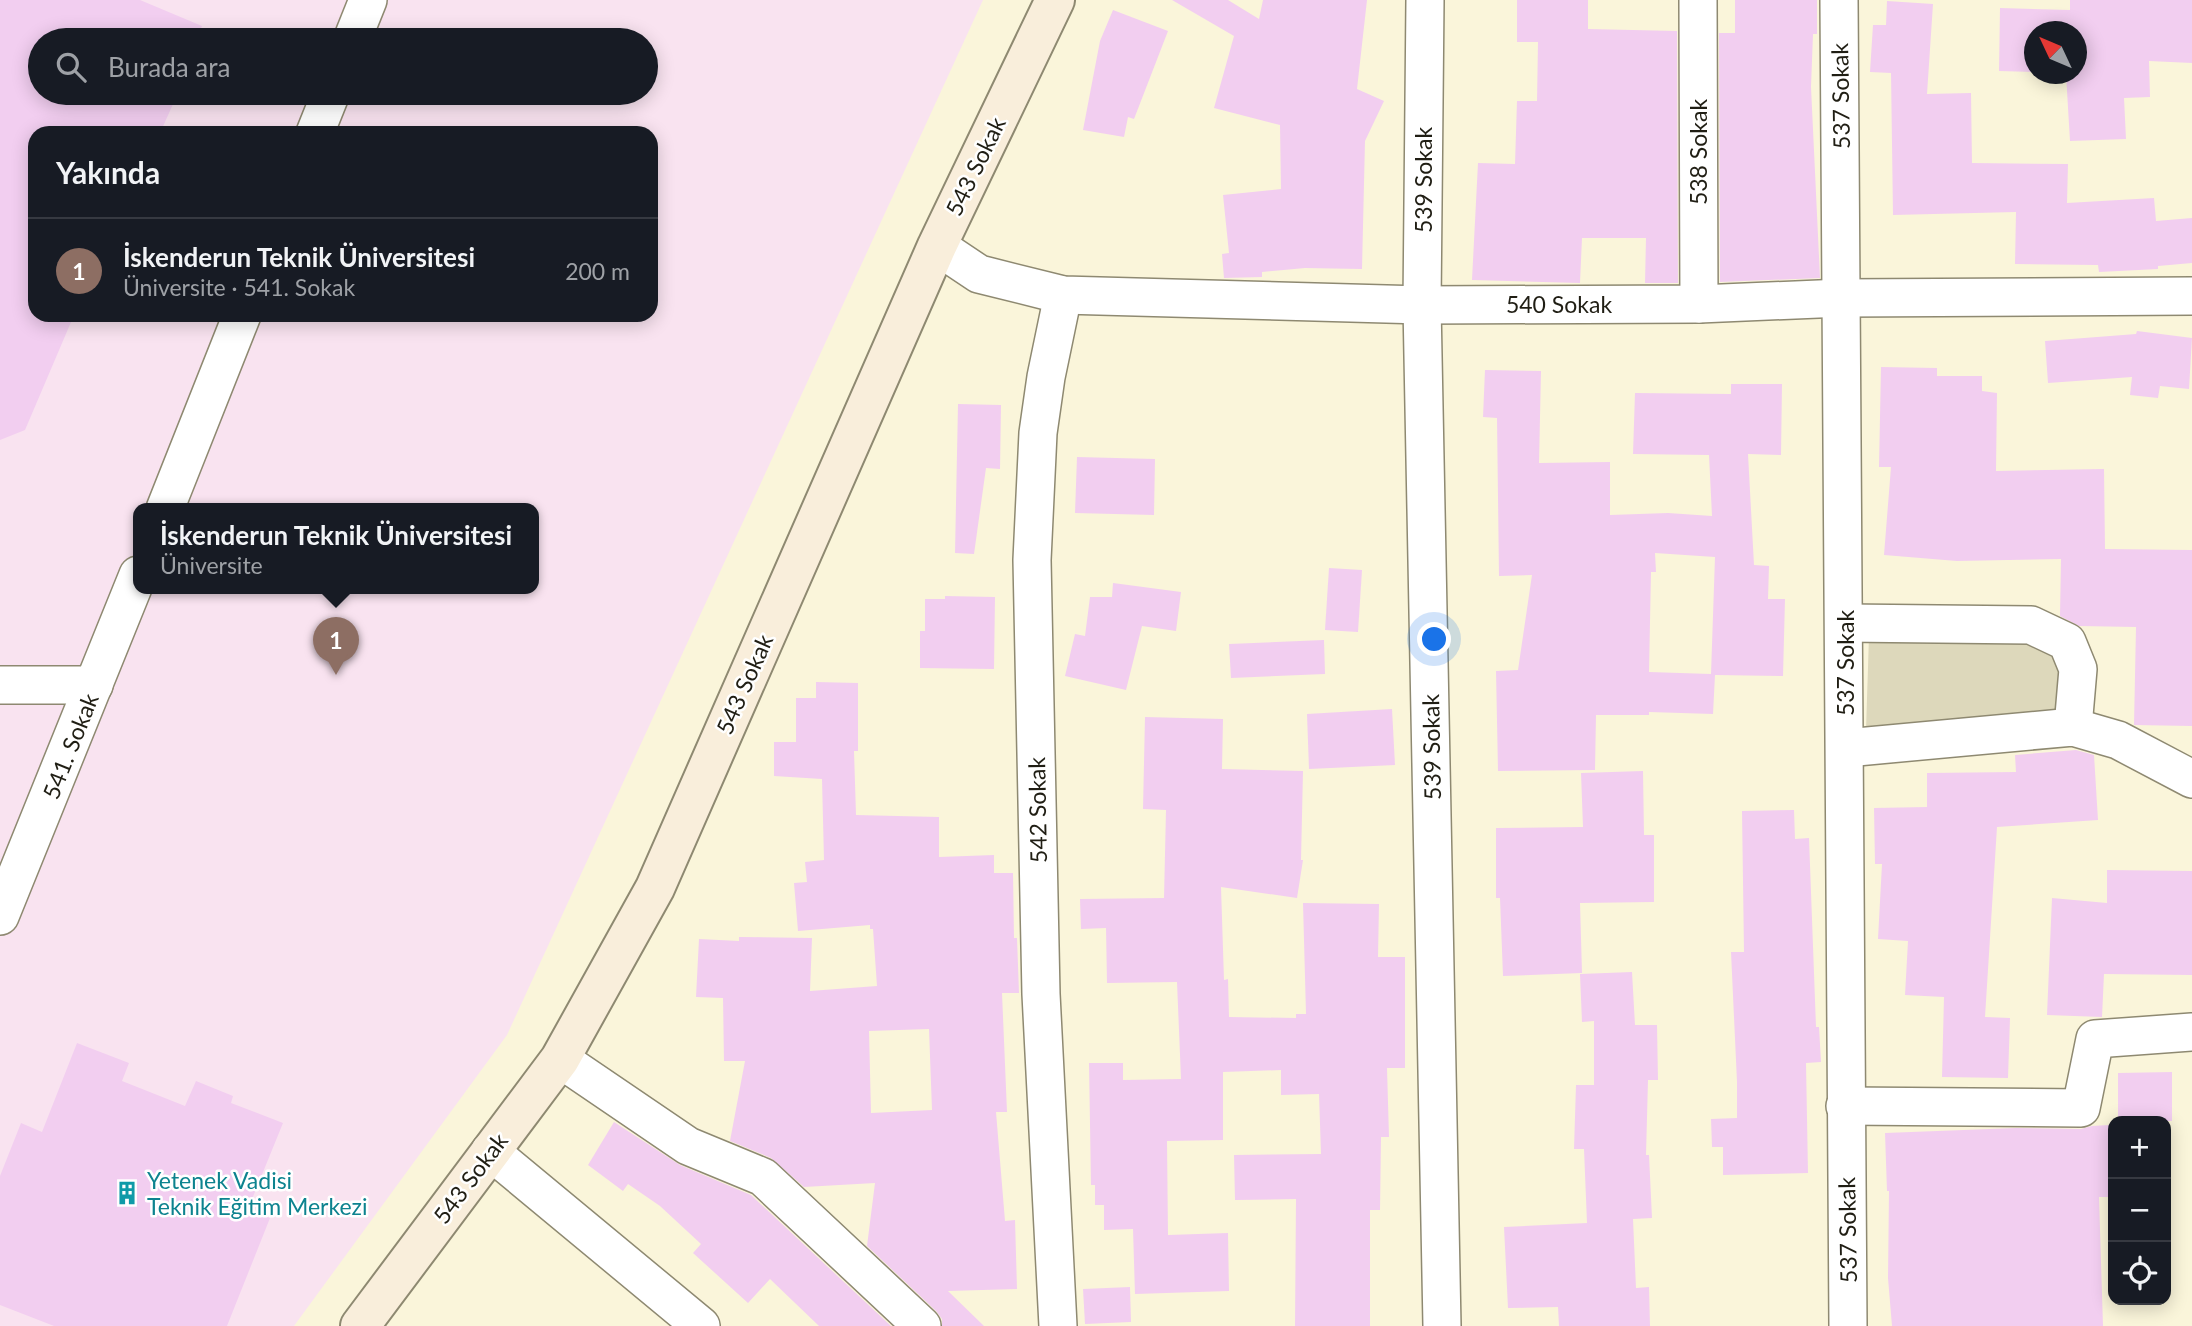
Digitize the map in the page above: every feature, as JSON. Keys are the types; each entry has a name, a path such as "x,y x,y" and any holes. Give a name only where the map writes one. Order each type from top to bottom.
{"street":[{"path":"357,28 368,0"},
{"name":"543 Sokak","path":"360,1326 560,1059 655,888 937,246 1055,0"},
{"name":"539 Sokak","path":"1425,0 1422,305 1442,1326"},
{"name":"538 Sokak","path":"1698,0 1699,304"},
{"name":"537 Sokak","path":"1839,0 1846,748 1845,1106 1849,1326"},
{"path":"318,126 326,105"},
{"name":"540 Sokak","path":"937,246 979,274 1063,295 1422,305 1699,304 1842,298 2192,296"},
{"name":"542 Sokak","path":"1058,1326 1041,994 1032,560 1038,433 1046,377 1063,295"},
{"path":"167,503 239,322"},
{"name":"541. Sokak","path":"0,915 133,588"},
{"path":"1845,623 2031,625 2067,642 2078,669 2073,727"},
{"path":"0,685 94,685"},
{"path":"1846,748 2073,727 2118,740 2192,779"},
{"path":"1845,1106 2081,1108 2095,1039 2192,1032"},
{"path":"560,1059 688,1146 763,1177 922,1326"},
{"path":"490,1151 701,1326"}],"shaded area":[{"path":"0,0 983,0 507,1035 294,1326 0,1326"},
{"path":"1869,636 2011,636 2054,651 2065,666 2065,716 1866,730"}],"building":[{"path":"0,0 140,0 202,26 201,28 28,28 28,105 173,105 163,126 28,126 28,322 71,322 25,430 0,440"},
{"path":"1172,0 1228,0 1259,19 1263,0 1367,0 1357,89 1384,101 1365,141 1362,269 1305,268 1262,272 1262,277 1224,278 1222,254 1229,253 1223,195 1281,189 1280,125 1214,108 1234,36"},
{"path":"1517,0 1588,0 1588,29 1677,31 1678,283 1645,283 1646,238 1582,238 1580,283 1472,280 1478,163 1515,164 1517,101 1537,101 1538,42 1517,42"},
{"path":"1735,0 1817,0 1817,34 1813,34 1811,87 1820,278 1720,282 1719,33 1735,33"},
{"path":"2070,0 2192,0 2192,63 2149,61 2150,97 2124,98 2126,139 2070,141 2067,84 2087,84 2087,21 2024,21 2024,72 1999,71 2000,8 2070,10"},
{"path":"1887,1 1933,4 1927,94 1971,93 1972,163 2068,164 2067,203 2154,198 2156,221 2192,218 2192,263 2158,266 2158,269 2099,272 2098,265 2015,264 2016,212 1893,215 1891,73 1870,72 1873,25 1886,25"},
{"path":"1113,10 1168,31 1134,119 1128,117 1124,137 1083,130 1100,41"},
{"path":"2137,331 2192,338 2189,389 2160,386 2158,398 2130,395 2132,377 2048,383 2045,341 2136,334"},
{"path":"1881,367 1937,368 1937,376 1982,376 1982,391 1997,393 1996,471 2104,469 2105,549 2192,550 2192,726 2134,725 2136,627 2079,626 2060,616 2061,559 1957,561 1884,555 1891,467 1879,467"},
{"path":"1485,370 1541,371 1539,463 1610,462 1610,515 1668,513 1712,516 1709,455 1633,454 1635,393 1731,394 1731,384 1782,384 1781,455 1748,454 1754,565 1769,566 1768,599 1785,599 1783,676 1715,675 1713,714 1649,712 1649,715 1596,715 1595,770 1498,771 1496,671 1518,670 1532,575 1499,576 1497,418 1483,417","holes":["1655,553 1715,557 1711,674 1649,672 1651,572 1656,572"]},
{"path":"958,404 1001,405 1000,469 986,468 974,554 955,553"},
{"path":"1077,457 1155,459 1154,515 1075,513"},
{"path":"1329,568 1362,570 1358,632 1325,630"},
{"path":"1113,583 1181,592 1176,631 1142,626 1126,690 1065,676 1075,634 1085,636 1090,597 1112,597"},
{"path":"945,596 995,597 994,669 920,668 920,631 925,631 925,599 945,599"},
{"path":"1324,640 1325,674 1231,678 1229,644"},
{"path":"816,682 858,683 858,751 854,751 856,815 939,817 939,857 994,855 994,873 1013,873 1014,938 1017,938 1019,993 1002,993 1007,1112 996,1112 1005,1221 1015,1220 1017,1289 948,1291 984,1326 942,1326 942,1319 936,1311 867,1246 875,1183 804,1187 771,1158 730,1141 745,1061 724,1061 723,998 696,997 699,939 739,941 739,937 812,938 810,991 877,986 873,929 870,929 870,925 798,931 794,883 807,882 805,862 824,860 822,779 774,776 774,742 796,742 796,698 816,698","holes":["929,1029 932,1110 871,1113 869,1031"]},
{"path":"1392,709 1395,765 1309,769 1307,714"},
{"path":"1145,717 1223,719 1222,769 1303,771 1303,860 1297,898 1221,887 1224,980 1228,979 1229,1017 1296,1018 1296,1014 1306,1014 1303,903 1379,904 1378,957 1405,957 1405,1068 1387,1068 1389,1137 1381,1137 1380,1210 1370,1210 1370,1326 1295,1326 1296,1199 1235,1200 1234,1155 1321,1154 1319,1094 1281,1095 1281,1070 1223,1072 1223,1140 1167,1141 1168,1235 1228,1233 1229,1291 1135,1294 1133,1229 1104,1230 1104,1205 1095,1205 1095,1185 1091,1185 1089,1063 1123,1063 1123,1080 1181,1079 1177,982 1107,983 1106,928 1081,929 1080,899 1164,898 1166,810 1143,809"},
{"path":"2076,750 2094,755 2098,820 1997,827 1985,1017 2010,1018 2008,1078 1942,1077 1944,997 1905,995 1908,941 1878,939 1882,864 1875,864 1874,808 1927,807 1927,773 2016,772 2015,755"},
{"path":"1643,771 1644,835 1654,835 1654,902 1580,903 1582,973 1503,976 1500,898 1496,898 1496,828 1583,827 1581,773"},
{"path":"1794,810 1795,839 1809,838 1816,1027 1819,1027 1821,1062 1806,1063 1808,1173 1723,1175 1723,1147 1712,1147 1711,1119 1737,1118 1731,952 1744,952 1742,811"},
{"path":"2107,870 2192,871 2192,975 2104,974 2102,1017 2047,1015 2052,898 2107,903"},
{"path":"1632,972 1635,1025 1657,1025 1658,1080 1648,1080 1646,1155 1649,1155 1652,1218 1633,1219 1636,1288 1649,1287 1650,1326 1559,1326 1558,1307 1508,1308 1504,1227 1587,1223 1584,1149 1574,1149 1576,1085 1594,1085 1594,1021 1582,1022 1580,974"},
{"name":"Yetenek Vadisi Teknik Eğitim Merkezi","path":"77,1043 129,1063 122,1081 185,1106 196,1081 233,1096 231,1103 283,1123 248,1209 270,1218 227,1326 54,1326 0,1305 0,1176 21,1123 42,1132"},
{"path":"2172,1072 2172,1121 2171,1116 2118,1116 2118,1073"},
{"path":"614,1122 680,1165 751,1195 891,1326 819,1326 770,1279 748,1303 693,1253 701,1244 660,1206 628,1184 623,1191 588,1165"},
{"path":"2108,1125 2108,1197 2099,1197 2103,1326 1892,1326 1888,1278 1889,1191 1885,1133 2016,1128 2081,1129"},
{"path":"1130,1287 1131,1322 1085,1324 1083,1289"}],"place":[{"name":"İskenderun Teknik Üniversitesi","path":"336,675"},
{"name":"Yetenek Vadisi Teknik Eğitim Merkezi","path":"127,1193"}]}
